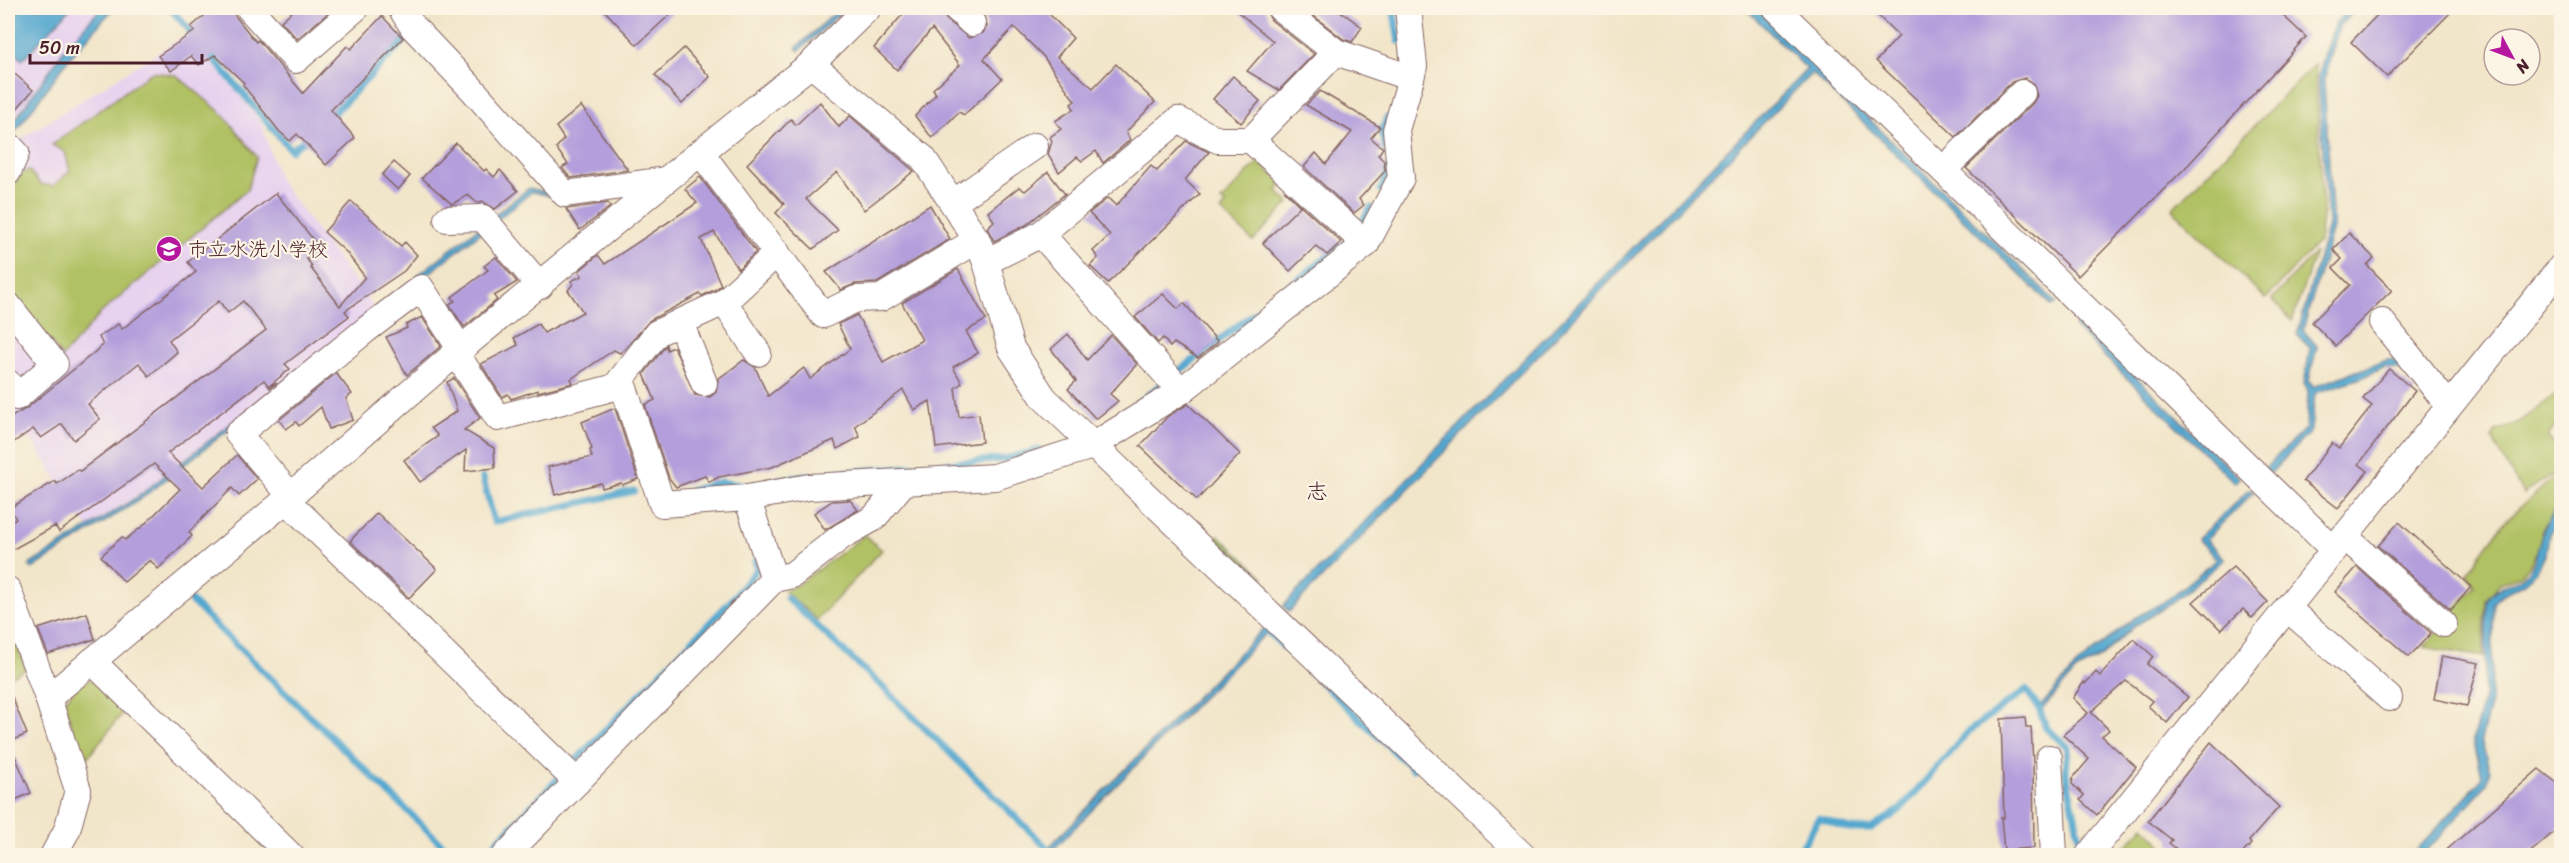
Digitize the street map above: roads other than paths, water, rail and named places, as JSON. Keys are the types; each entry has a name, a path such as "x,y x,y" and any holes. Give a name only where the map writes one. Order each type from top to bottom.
{"street":[{"path":"249,8 296,60 356,8"},
{"path":"48,698 459,352 666,180 811,64 868,8"},
{"path":"1280,8 1309,16 1336,52 1412,78"},
{"path":"577,782 288,498 238,434 421,288 498,418 623,385 662,504 747,498 809,487 995,477 1092,446 1181,391 1366,244 1401,178 1396,130 1414,66 1408,8"},
{"path":"1776,8 1943,170 2339,543 2444,624"},
{"path":"408,14 564,194 666,180"},
{"path":"1251,140 1336,52"},
{"path":"811,64 923,158 981,251 1011,348 1044,398 1523,855"},
{"path":"1943,170 2022,93"},
{"path":"702,153 824,315 856,299 881,298 981,251 1041,234 1178,120 1218,140 1251,140 1366,244"},
{"path":"8,145 16,153 8,172"},
{"path":"953,203 1035,146"},
{"path":"447,219 483,219 540,286"},
{"path":"1041,234 1181,391"},
{"path":"615,387 657,333 724,302 777,253"},
{"path":"2088,855 2562,267"},
{"path":"724,302 758,353"},
{"path":"8,305 55,364 17,397 8,383"},
{"path":"680,322 704,383"},
{"path":"2382,322 2449,406"},
{"path":"505,855 774,579 792,575 842,536 874,518 904,482"},
{"path":"747,498 774,579"},
{"path":"8,590 48,698 78,790 67,830 52,855"},
{"path":"2287,609 2389,698"},
{"path":"93,661 291,855"},
{"path":"2049,758 2054,855"}],"water":[{"path":"15,8 71,8 22,60 8,46 8,16"},
{"path":"101,8 114,8 68,60 8,142 8,130 66,47"},
{"path":"840,8 846,8 799,51 796,48"},
{"path":"1745,8 1756,8 2057,303 2052,306 1812,73 1289,612 1283,606 1807,69"},
{"path":"2350,8 2357,8 2339,27 2324,80 2333,228 2303,330 2317,346 2309,381 2313,387 2387,360 2397,361 2404,370 2384,367 2364,377 2315,393 2311,431 2270,474 2264,469 2306,428 2308,391 2304,384 2310,348 2297,335 2328,225 2318,76 2334,25"},
{"path":"529,188 556,194 556,197 532,192 422,279 418,275"},
{"path":"378,308 352,333 141,499 32,569 29,565 136,498"},
{"path":"2079,321 2240,478 2235,483 2074,327"},
{"path":"2250,489 2254,492 2206,539 2225,559 2170,604 2133,627 2101,657 2076,671 2040,712 2039,708 2076,666 2134,618 2167,600 2217,559 2197,539"},
{"path":"2561,502 2561,515 2549,534 2546,554 2537,570 2525,583 2501,595 2494,603 2491,702 2481,740 2490,771 2487,784 2423,855 2416,855 2414,853 2480,781 2482,776 2473,739 2484,697 2487,600 2494,591 2522,577 2531,567 2545,526"},
{"path":"1266,626 1270,629 1048,855 1040,856"}],"waterway":[{"path":"170,8 198,40"},
{"path":"1393,8 1399,41"},
{"path":"329,118 411,34"},
{"path":"207,51 291,150 310,136"},
{"path":"1387,118 1382,132 1387,151"},
{"path":"1381,190 1390,167"},
{"path":"1358,229 1371,208"},
{"path":"1135,405 1352,238"},
{"path":"833,473 1005,459 1039,450"},
{"path":"765,482 807,475"},
{"path":"483,478 494,522 634,491"},
{"path":"689,491 721,482 745,486"},
{"path":"483,856 731,601 757,569 755,561"},
{"path":"787,598 891,695 1047,848"},
{"path":"190,600 454,856"},
{"path":"1267,631 1413,769"},
{"path":"1797,856 1819,818 1849,829 1871,829 1900,810 1969,731 2026,690 2039,708 2046,728 2068,747 2066,773 2080,840"},
{"path":"87,854 117,856"}],"place":[{"name":"市立水洗小学校","path":"169,249"}],"district":[{"name":"志","path":"1317,491"}]}
